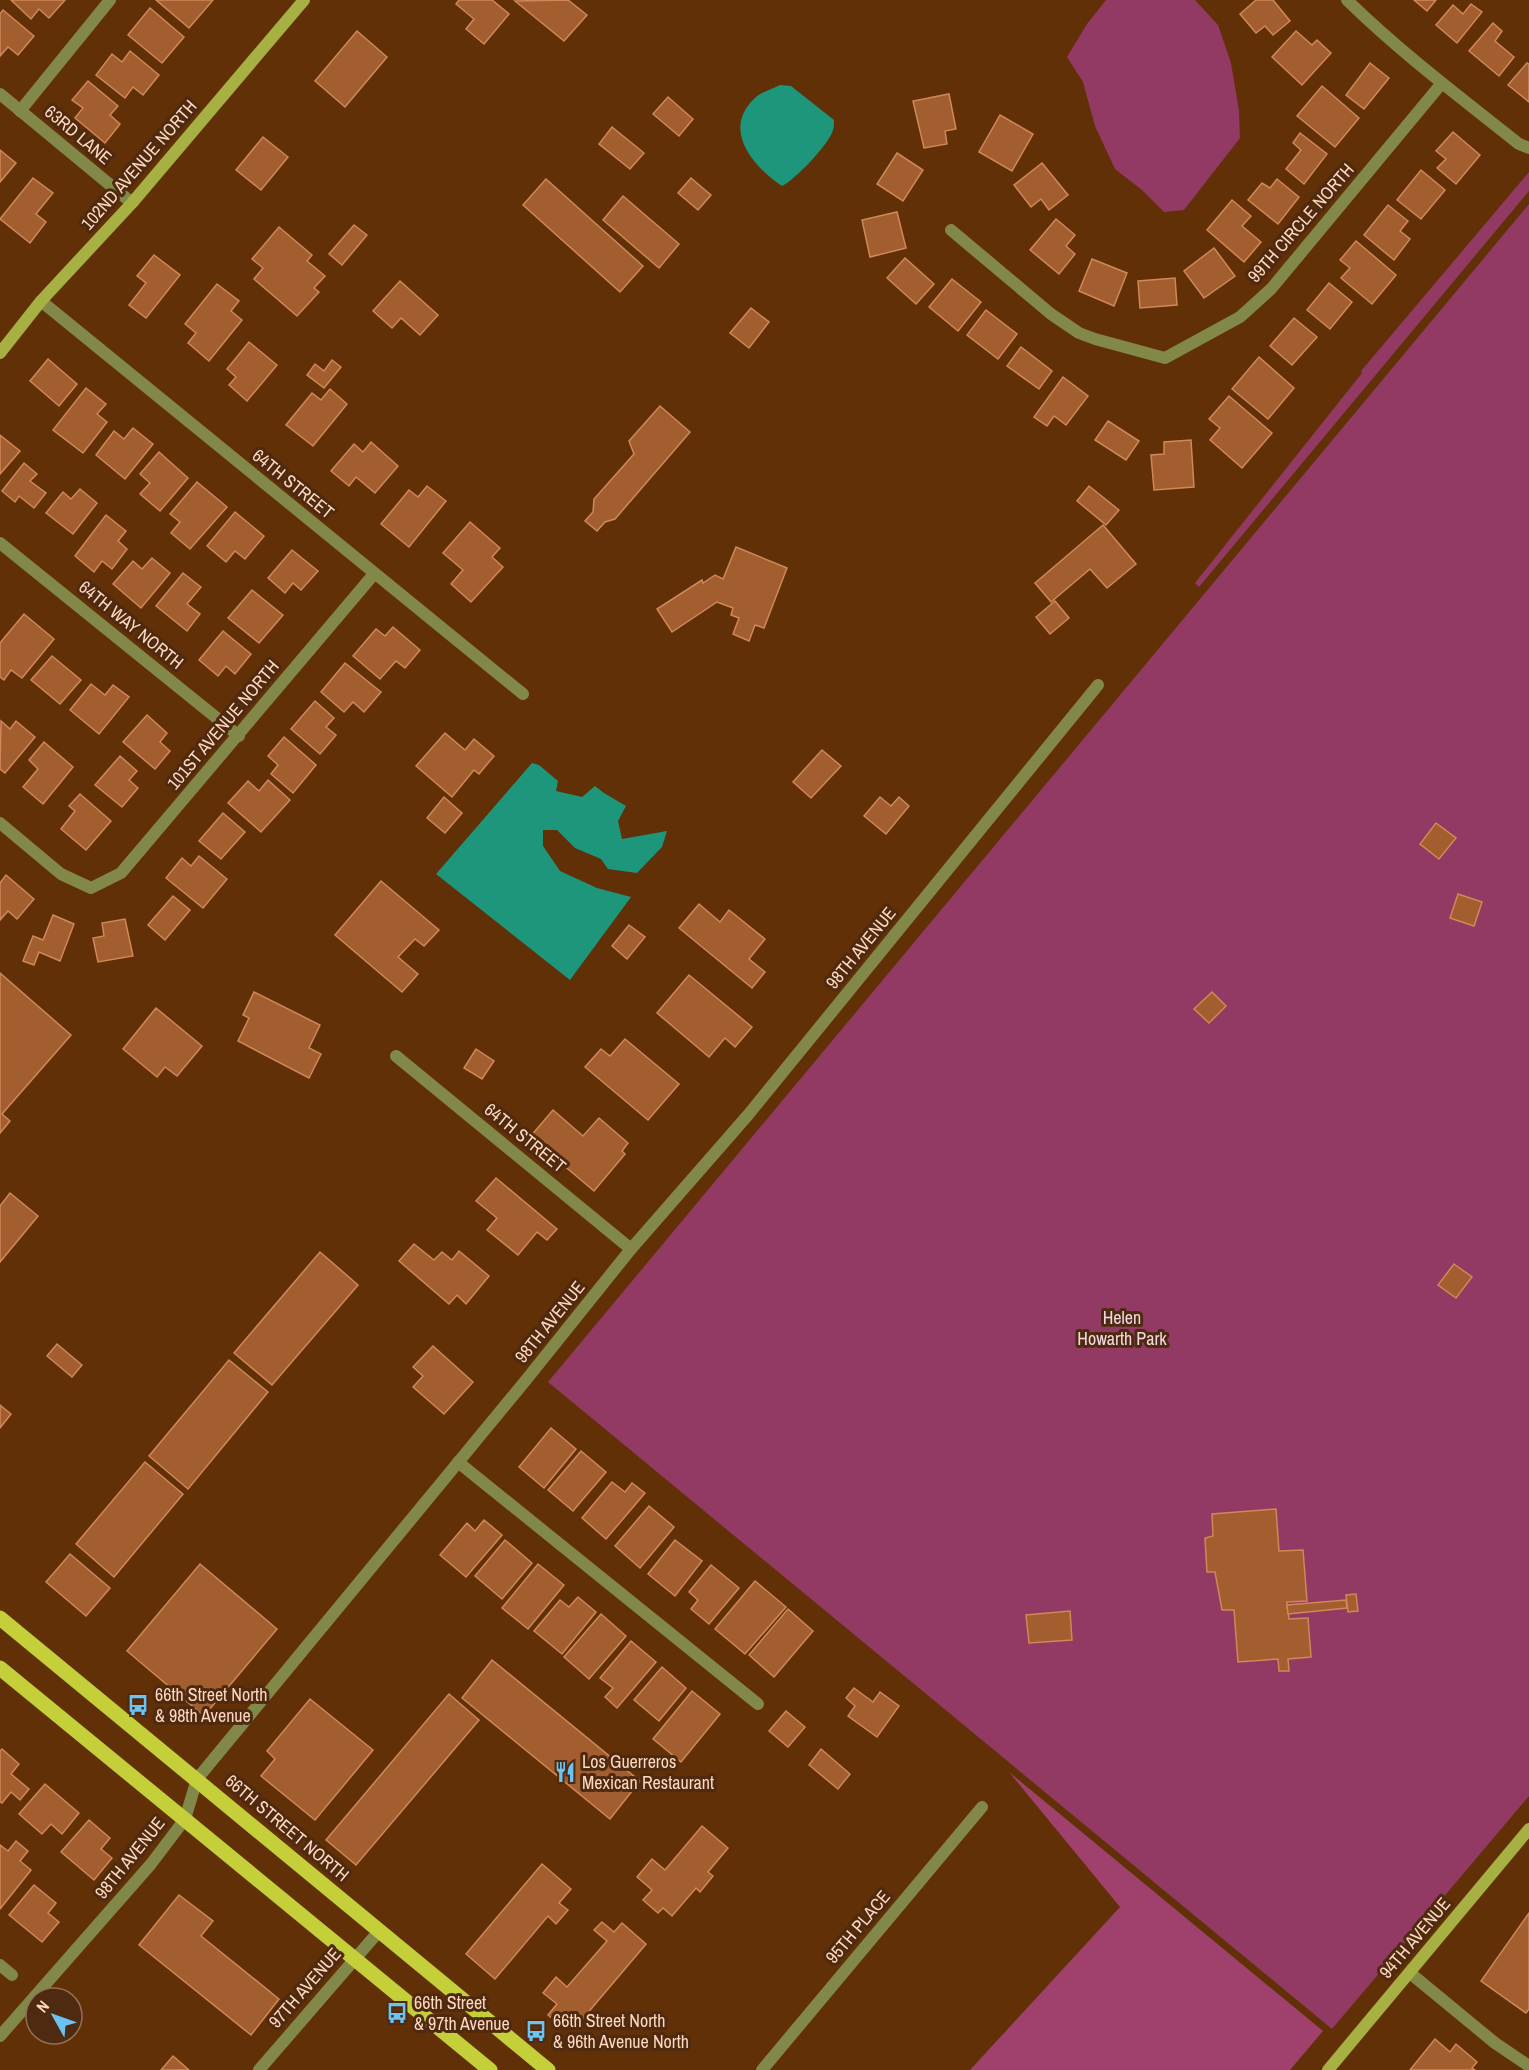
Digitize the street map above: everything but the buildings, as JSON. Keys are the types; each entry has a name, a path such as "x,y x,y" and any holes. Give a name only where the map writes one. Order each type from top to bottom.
{"main road":[{"name":"66TH STREET NORTH","path":"0,1618 548,2070"},
{"path":"0,1668 490,2070"}],"street":[{"path":"20,111 110,0"},
{"name":"102ND AVENUE NORTH","path":"0,353 41,301 132,203 304,0"},
{"path":"1347,0 1374,27 1442,83 1519,144 1529,148"},
{"name":"99TH CIRCLE NORTH","path":"951,230 1051,314 1079,333 1165,358 1240,316 1271,289 1442,83"},
{"name":"63RD LANE","path":"0,94 132,203"},
{"name":"64TH STREET","path":"41,301 522,694"},
{"name":"64TH WAY NORTH","path":"0,543 238,736"},
{"name":"101ST AVENUE NORTH","path":"0,823 61,874 90,888 121,873 374,574"},
{"name":"98TH AVENUE","path":"0,2036 151,1864 185,1819 197,1779 631,1249 748,1115 1098,685"},
{"name":"64TH STREET","path":"396,1056 631,1249"},
{"path":"458,1462 758,1704"},
{"name":"95TH PLACE","path":"762,2070 982,1807"},
{"name":"94TH AVENUE","path":"1328,2070 1529,1829"},
{"name":"97TH AVENUE","path":"259,2070 380,1930"},
{"path":"0,1965 12,1975"},
{"path":"1410,1973 1495,2043 1526,2061"}],"green space":[{"path":"1106,0 1195,0 1218,25 1231,63 1239,111 1240,138 1184,210 1164,212 1142,190 1115,169 1095,126 1083,82 1067,57 1087,24"},
{"path":"1529,172 1529,191 1199,587 1195,583 1362,373 1361,371"},
{"name":"Helen Howarth Park","path":"1529,204 1529,1796 1332,2029 548,1382"}],"shaded area":[{"path":"1009,1772 1323,2031 1290,2070 970,2070 1120,1907"}],"water":[{"path":"780,85 791,86 834,120 830,136 819,152 795,177 782,186 761,169 752,158 741,134 741,122 745,110 757,96"},
{"path":"532,763 539,765 558,781 556,791 582,797 595,786 626,806 618,821 622,839 667,831 662,847 637,873 608,869 601,859 575,848 557,830 543,830 543,846 560,871 597,888 631,897 570,980 436,874"}],"place":[{"name":"66th Street North & 98th Avenue","path":"138,1705"},
{"name":"Los Guerreros Mexican Restaurant","path":"565,1772"},
{"name":"66th Street & 97th Avenue","path":"397,2013"},
{"name":"66th Street North & 96th Avenue North","path":"536,2031"}]}
